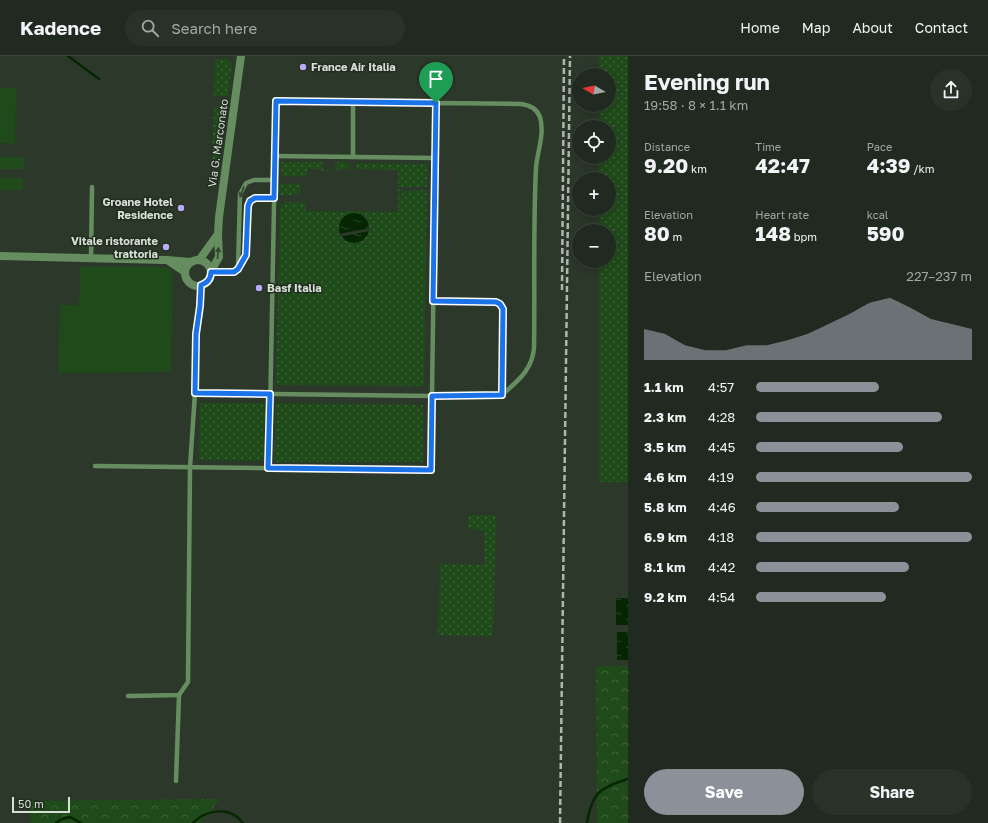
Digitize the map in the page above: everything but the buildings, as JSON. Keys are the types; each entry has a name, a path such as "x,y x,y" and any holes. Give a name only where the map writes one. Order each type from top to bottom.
{"street":[{"name":"Via G. Marconato","path":"211,272 219,257 218,234 241,56"},
{"name":"Via G. Marconato","path":"200,260 218,234"},
{"path":"0,256 166,260 191,262 200,260 208,263 211,276 208,281 196,286 188,280 185,272 166,260"},
{"path":"185,272 191,262"}],"lane":[{"path":"195,393 270,394 432,396 502,395 520,380 531,364 534,353 536,170 540,144 540,118 534,108 521,104 276,101 270,394 268,468"},
{"path":"353,102 353,157"},
{"path":"95,466 431,470 436,103"},
{"path":"275,156 436,158"},
{"path":"238,269 240,194 246,183 254,180 274,180"},
{"path":"91,258 92,187"},
{"path":"211,272 234,272 238,269 246,255 248,206 250,201 255,198 274,198"},
{"path":"176,781 179,695 188,682 190,467 195,393 196,334 201,285"},
{"path":"433,301 496,302 500,304 503,309 502,395"},
{"path":"128,696 179,695"}],"green space":[{"path":"599,56 628,56 628,482 599,482 599,268 616,268 616,224 599,224 599,216 616,216 616,172 599,172 599,164 616,164 616,120 599,120 599,112 616,112 616,68 599,68"},
{"path":"215,59 226,59 232,64 228,96 214,96"},
{"path":"0,88 16,88 15,144 0,143"},
{"path":"214,106 226,107 218,166 212,166"},
{"path":"0,157 24,157 24,169 0,169"},
{"path":"281,162 323,162 323,170 335,170 335,162 349,163 349,169 323,171 319,169 307,169 307,177 285,176 281,173"},
{"path":"356,163 428,164 427,187 398,187 398,170 356,169"},
{"path":"212,172 217,172 215,189 212,189"},
{"path":"0,178 23,178 23,190 0,190"},
{"path":"283,183 301,186 301,191 297,195 280,195 277,187"},
{"path":"398,189 400,189 400,196 402,197 402,191 427,190 424,386 276,384 281,204 285,202 306,203 306,211 398,212"},
{"path":"80,267 166,267 173,273 171,372 58,373 60,305 79,305"},
{"path":"201,403 265,403 264,461 199,460"},
{"path":"277,403 423,405 423,462 276,462 274,461"},
{"path":"468,515 496,515 493,636 438,635 440,564 484,565 484,530 468,529"},
{"path":"596,666 628,666 628,823 597,823"},
{"path":"220,799 200,823 31,823 29,801"}],"water":[{"path":"354,213 360,214 368,222 368,234 360,242 354,243 348,242 340,234 339,228 340,222 348,214"},
{"path":"616,598 628,598 628,625 616,625"},
{"path":"617,632 628,632 628,660 617,660"}],"pier":[{"path":"370,228 370,231 339,237 338,234"}],"waterway":[{"path":"68,56 99,79"},
{"path":"587,823 592,804 599,793 610,785 628,779"},
{"path":"193,823 205,815 218,811 232,814 243,823"},
{"path":"56,823 62,819 70,817 81,823"}],"railway":[{"path":"562,290 564,56"},
{"path":"560,823 570,56"}],"place":[{"name":"France Air Italia","path":"303,67"},
{"name":"Groane Hotel Residence","path":"181,208"},
{"name":"Vitale ristorante trattoria","path":"166,247"},
{"name":"Basf Italia","path":"259,288"}],"route":[{"path":"276,101 436,103 433,301 496,302 500,304 503,309 502,395 432,396 431,470 268,468 270,394 195,393 196,334 201,285 208,281 211,276 211,272 234,272 238,269 246,255 248,206 250,201 255,198 274,198 276,101"}]}
